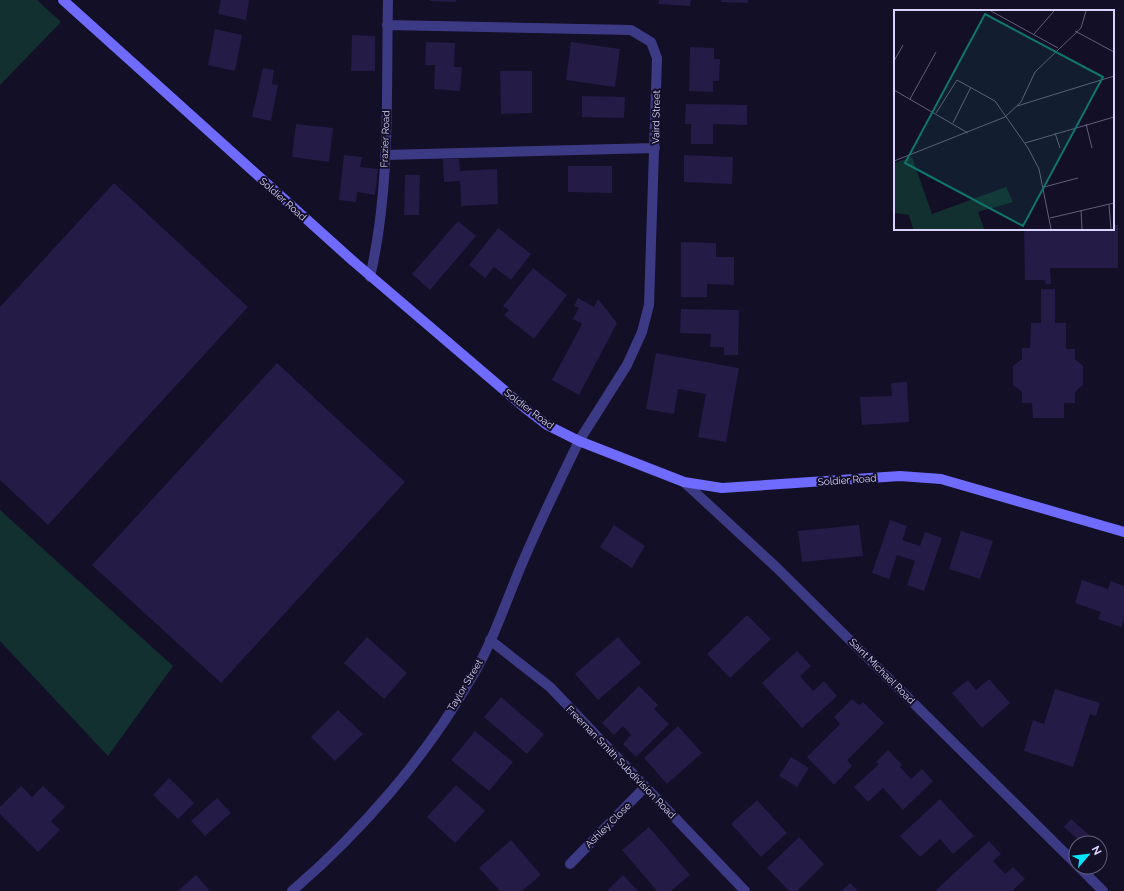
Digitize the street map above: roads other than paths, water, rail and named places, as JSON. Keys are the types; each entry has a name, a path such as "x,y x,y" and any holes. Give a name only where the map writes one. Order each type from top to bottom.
{"main road":[{"name":"Soldier Road","path":"63,0 370,277 524,408 547,425 579,441 684,482 722,488 900,476 942,479 1124,532"}],"street":[{"name":"Frazier Road","path":"370,277 377,246 385,155 388,0"},
{"name":"Vaird Street","path":"387,24 631,30 651,42 657,58 649,305 644,325 627,365 579,441"},
{"path":"385,155 655,148"},
{"name":"Taylor Street","path":"293,891 327,861 382,803 439,727 472,677 490,640 524,558 579,441"},
{"name":"Saint Michael Road","path":"684,482 776,566 1068,856"},
{"name":"Freeman Smith Subdivision Road","path":"490,640 550,687 745,891"},
{"name":"Ashley Close","path":"570,864 645,787"},
{"path":"1087,875 1103,891"}]}
